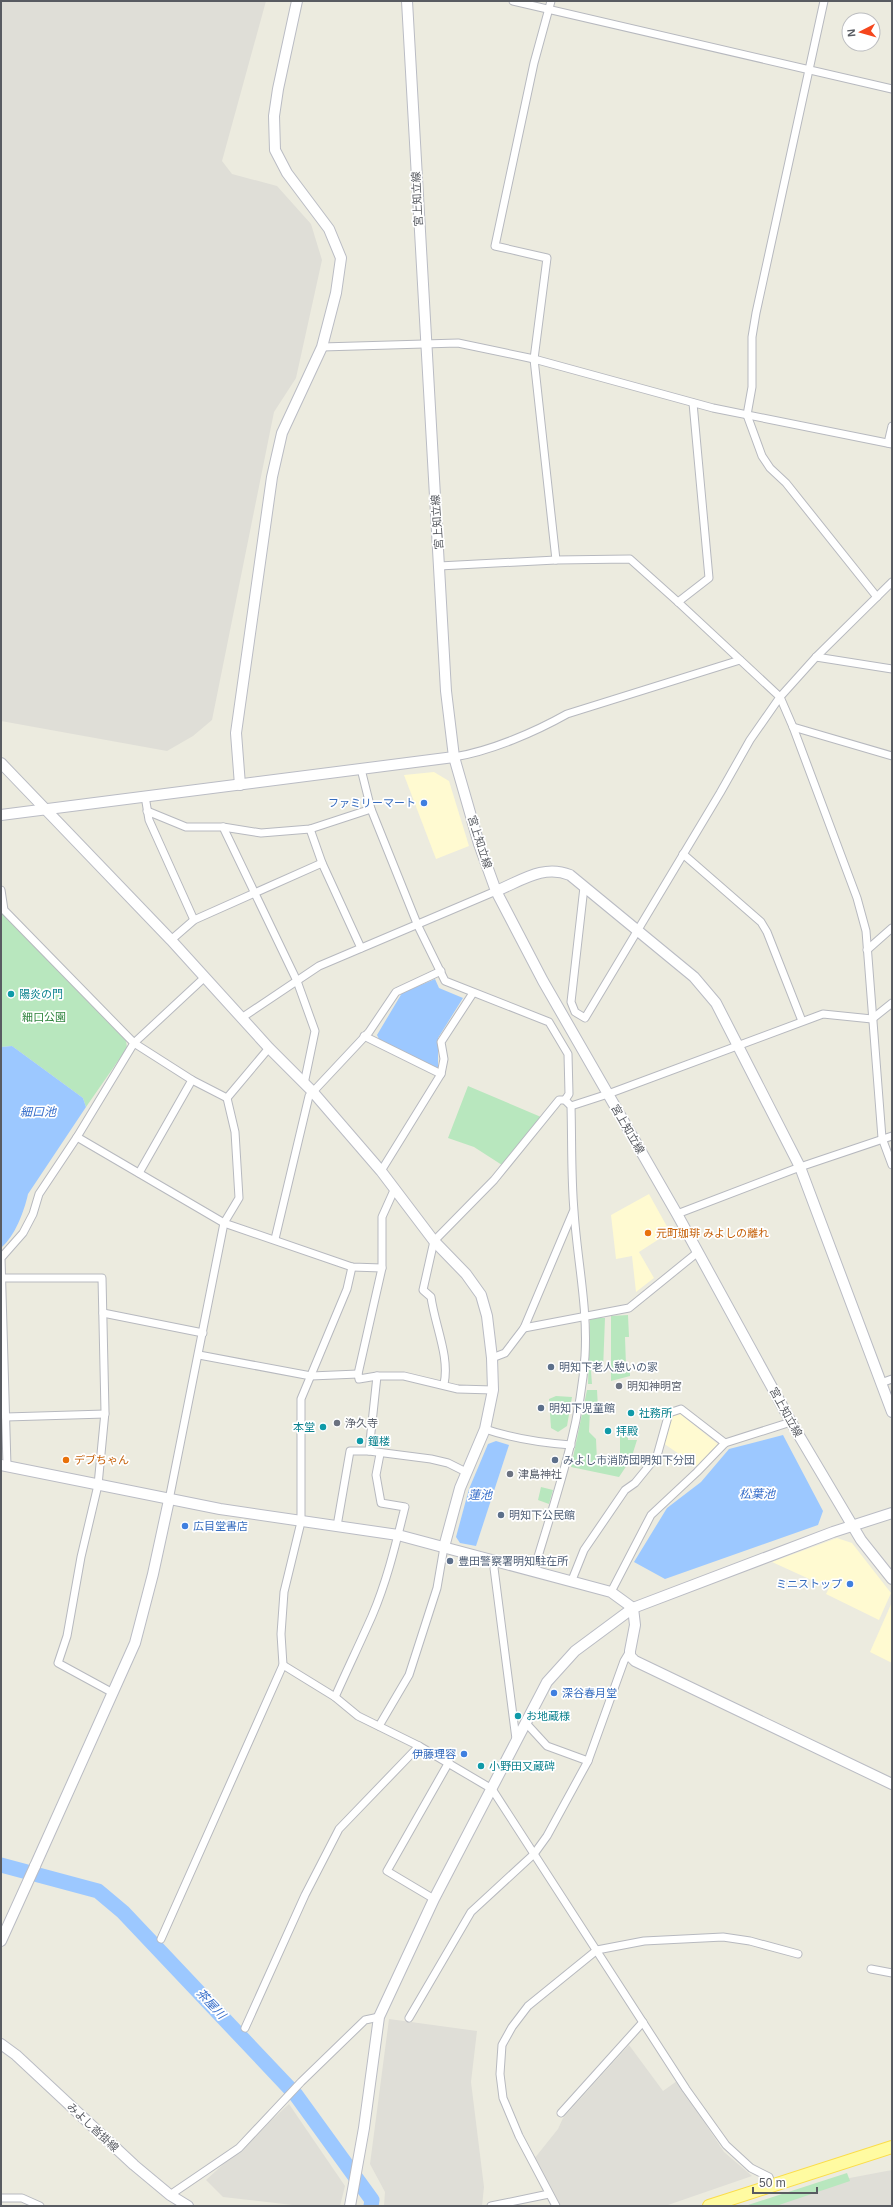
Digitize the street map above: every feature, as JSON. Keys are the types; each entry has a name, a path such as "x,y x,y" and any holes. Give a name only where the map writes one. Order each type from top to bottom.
{"main road":[{"path":"709,2206 892,2146"}],"street":[{"path":"240,785 236,733 272,477 282,433 322,347 336,293 341,258 329,229 287,174 275,150 274,116 278,89 297,1"},
{"name":"宮上知立線","path":"407,1 425,344 446,691 454,757 479,844 496,891 543,981 677,1214 791,1422 852,1526 892,1579"},
{"path":"513,1 548,10 631,27 808,71 892,89"},
{"path":"551,1 534,63 495,246 547,258 534,359 556,560"},
{"path":"824,1 756,313 752,337 752,387 747,414 762,456 770,468 786,483 877,597"},
{"path":"322,347 458,343 534,359 693,403 890,444 892,426"},
{"path":"678,602 709,578 693,403"},
{"path":"439,566 556,560 630,559 780,698 793,727 857,898 866,931 882,1138 892,1165"},
{"path":"584,886 571,1002 575,1012 585,1018 720,793 739,756 780,698 816,657 892,582"},
{"path":"816,657 892,669"},
{"path":"1,815 454,757 496,745 540,728 567,714 740,660"},
{"path":"793,727 892,756"},
{"path":"1,763 206,977 269,1048 312,1091 395,1188 434,1241 466,1274 482,1295 488,1316 493,1390 485,1428 466,1472 444,1547 437,1588 409,1675 380,1726"},
{"path":"361,769 371,809 418,926 441,971 444,980 549,1022 568,1054 569,1094 565,1100"},
{"path":"145,796 147,811 194,920"},
{"path":"147,811 186,827 223,827 261,833 310,829 371,809"},
{"path":"223,827 253,893 297,981 315,1031 304,1084"},
{"path":"310,829 322,863 360,948"},
{"path":"683,854 761,922 767,932 802,1021"},
{"path":"171,940 194,920 322,863"},
{"path":"242,1017 319,966 360,948 418,926 539,872 553,870 570,875 638,929 694,977 716,1003 739,1045 800,1167 892,1412"},
{"path":"1,890 4,910 134,1043 192,1080 227,1098"},
{"path":"867,950 892,928"},
{"path":"275,1239 308,1096 364,1036 396,992 441,971"},
{"path":"206,977 134,1043 77,1137 39,1194 33,1214 22,1233 1,1258 6,1417 4,1466 169,1500 301,1522 398,1535 572,1580 611,1592 633,1608 635,1625 630,1656 635,1661 892,1784"},
{"path":"381,1171 442,1074 444,1059 441,1042 474,993"},
{"path":"571,1106 608,1094 823,1014 872,1019 892,1003"},
{"path":"364,1036 442,1074"},
{"path":"227,1098 269,1048"},
{"path":"139,1173 192,1080"},
{"path":"1,1941 135,1644 153,1574 169,1500 224,1223 239,1198 234,1132 227,1098"},
{"path":"444,1384 447,1370 431,1297 423,1290 434,1241 494,1180 558,1100 565,1100 571,1106 574,1211 585,1315 585,1355 580,1403 571,1446 534,1570"},
{"path":"677,1214 800,1167 882,1138 892,1136"},
{"path":"77,1137 224,1223 275,1239 352,1267 382,1268"},
{"path":"395,1188 382,1217 382,1268 358,1374 359,1379 377,1376 404,1376 444,1384 458,1389 493,1390"},
{"path":"492,1358 505,1353 524,1328 574,1211"},
{"path":"524,1328 585,1315 629,1308 698,1252"},
{"path":"161,1939 284,1665 281,1634 284,1592 301,1522 301,1399 347,1289 352,1267"},
{"path":"1,1278 102,1278 105,1414 98,1485 81,1557 67,1636 58,1663 113,1693"},
{"path":"103,1313 203,1333"},
{"path":"199,1355 310,1376 358,1374"},
{"path":"369,1451 377,1376"},
{"path":"881,1383 892,1379"},
{"path":"572,1580 584,1550 625,1490 635,1483 657,1456 669,1413 681,1409 725,1443"},
{"path":"6,1417 105,1414"},
{"path":"611,1592 651,1515 697,1472 725,1443 791,1422"},
{"path":"485,1428 506,1436 534,1442 571,1446"},
{"path":"338,1526 350,1451 369,1451 380,1454 431,1459 448,1463 466,1472"},
{"path":"335,1697 360,1637 372,1616 387,1573 405,1507 381,1503 376,1476 380,1454"},
{"path":"350,2206 358,2164 379,2017 434,1899 547,1682 575,1651 633,1608 758,1559 892,1513"},
{"path":"495,1560 494,1568 516,1739"},
{"path":"409,2018 471,1912 534,1854 547,1836 588,1761 624,1661 630,1651"},
{"path":"284,1665 335,1697 358,1716 449,1762 492,1789 686,2089 726,2145 751,2168 769,2177 772,2185"},
{"path":"525,1722 547,1746 588,1761"},
{"path":"245,2028 305,1895 339,1829 419,1746"},
{"path":"434,1899 387,1871 449,1762"},
{"path":"556,2206 519,2136 503,2098 500,2074 502,2045 512,2027 528,2006 596,1950 644,1941 723,1937 750,1941 798,1954"},
{"path":"871,1968 892,1973"},
{"path":"170,2195 239,2148 301,2082 365,2020 379,2017"},
{"path":"561,2112 643,2022"},
{"name":"みよし沓掛線","path":"1,2044 16,2055 134,2165 184,2205"},
{"path":"491,2206 549,2194"},
{"path":"1,2198 22,2198 40,2206"}],"shaded area":[{"path":"1,1 266,1 222,161 232,174 277,186 311,224 322,260 296,378 274,412 212,720 193,736 167,751 1,721"},
{"path":"434,772 449,781 469,846 436,859 404,775"},
{"path":"649,1194 670,1232 639,1252 654,1278 636,1292 632,1256 616,1259 611,1215"},
{"path":"671,1413 679,1413 719,1445 698,1467 663,1443"},
{"path":"837,1538 852,1543 891,1593 879,1620 826,1594 829,1588 772,1562"},
{"path":"892,1602 892,1663 870,1652"},
{"path":"389,2019 477,2031 471,2082 484,2187 482,2206 384,2206 385,2192 370,2164"},
{"path":"629,2045 663,2091 677,2081 724,2152 752,2176 665,2206 561,2206 534,2159 558,2129 563,2118"},
{"path":"289,2104 345,2186 340,2206 301,2206 223,2197 206,2180"},
{"path":"892,2170 892,2206 769,2206 839,2180"}],"green space":[{"name":"細口公園","path":"1,907 2,911 126,1040 127,1048 86,1107 83,1098 12,1046 1,1047"},
{"path":"468,1086 541,1117 502,1165 474,1147 448,1138"},
{"path":"628,1315 629,1337 625,1337 626,1366 630,1368 630,1376 611,1381 611,1316"},
{"path":"590,1318 605,1318 603,1370 591,1371 592,1384 588,1384"},
{"path":"587,1390 597,1390 598,1408 590,1409 589,1432 596,1439 597,1461 620,1461 620,1435 628,1433 628,1440 637,1440 631,1459 619,1477 571,1467"},
{"path":"556,1396 572,1397 567,1426 558,1432 551,1428 549,1399"},
{"path":"541,1487 553,1490 549,1504 538,1500"},
{"path":"847,2173 850,2181 776,2206 745,2206"}],"water":[{"path":"435,979 439,988 463,998 438,1038 438,1069 379,1039 377,1035 402,993"},
{"name":"細口池","path":"12,1046 83,1098 86,1107 28,1194 15,1230 1,1248 1,1047"},
{"name":"松葉池","path":"783,1435 823,1511 818,1525 665,1579 634,1562 667,1508 701,1482 729,1449"},
{"name":"蓮池","path":"496,1441 509,1445 476,1546 460,1543 456,1537 469,1489 488,1444"}],"waterway":[{"name":"茶屋川","path":"1,1865 98,1891 123,1912 296,2095 372,2200 371,2206"}],"place":[{"name":"ファミリーマート","path":"424,803"},
{"name":"陽炎の門","path":"11,994"},
{"name":"元町珈琲 みよしの離れ","path":"648,1233"},
{"name":"明知下老人憩いの家","path":"551,1367"},
{"name":"明知神明宮","path":"619,1386"},
{"name":"明知下児童館","path":"541,1408"},
{"name":"社務所","path":"631,1413"},
{"name":"浄久寺","path":"337,1423"},
{"name":"本堂","path":"323,1427"},
{"name":"拝殿","path":"608,1431"},
{"name":"鐘楼","path":"360,1441"},
{"name":"デブちゃん","path":"66,1460"},
{"name":"みよし市消防団明知下分団","path":"555,1460"},
{"name":"津島神社","path":"510,1474"},
{"name":"明知下公民館","path":"501,1515"},
{"name":"広目堂書店","path":"185,1526"},
{"name":"豊田警察署明知駐在所","path":"450,1561"},
{"name":"ミニストップ","path":"850,1584"},
{"name":"深谷春月堂","path":"554,1693"},
{"name":"お地蔵様","path":"518,1716"},
{"name":"伊藤理容","path":"464,1754"},
{"name":"小野田又蔵碑","path":"481,1766"}]}
